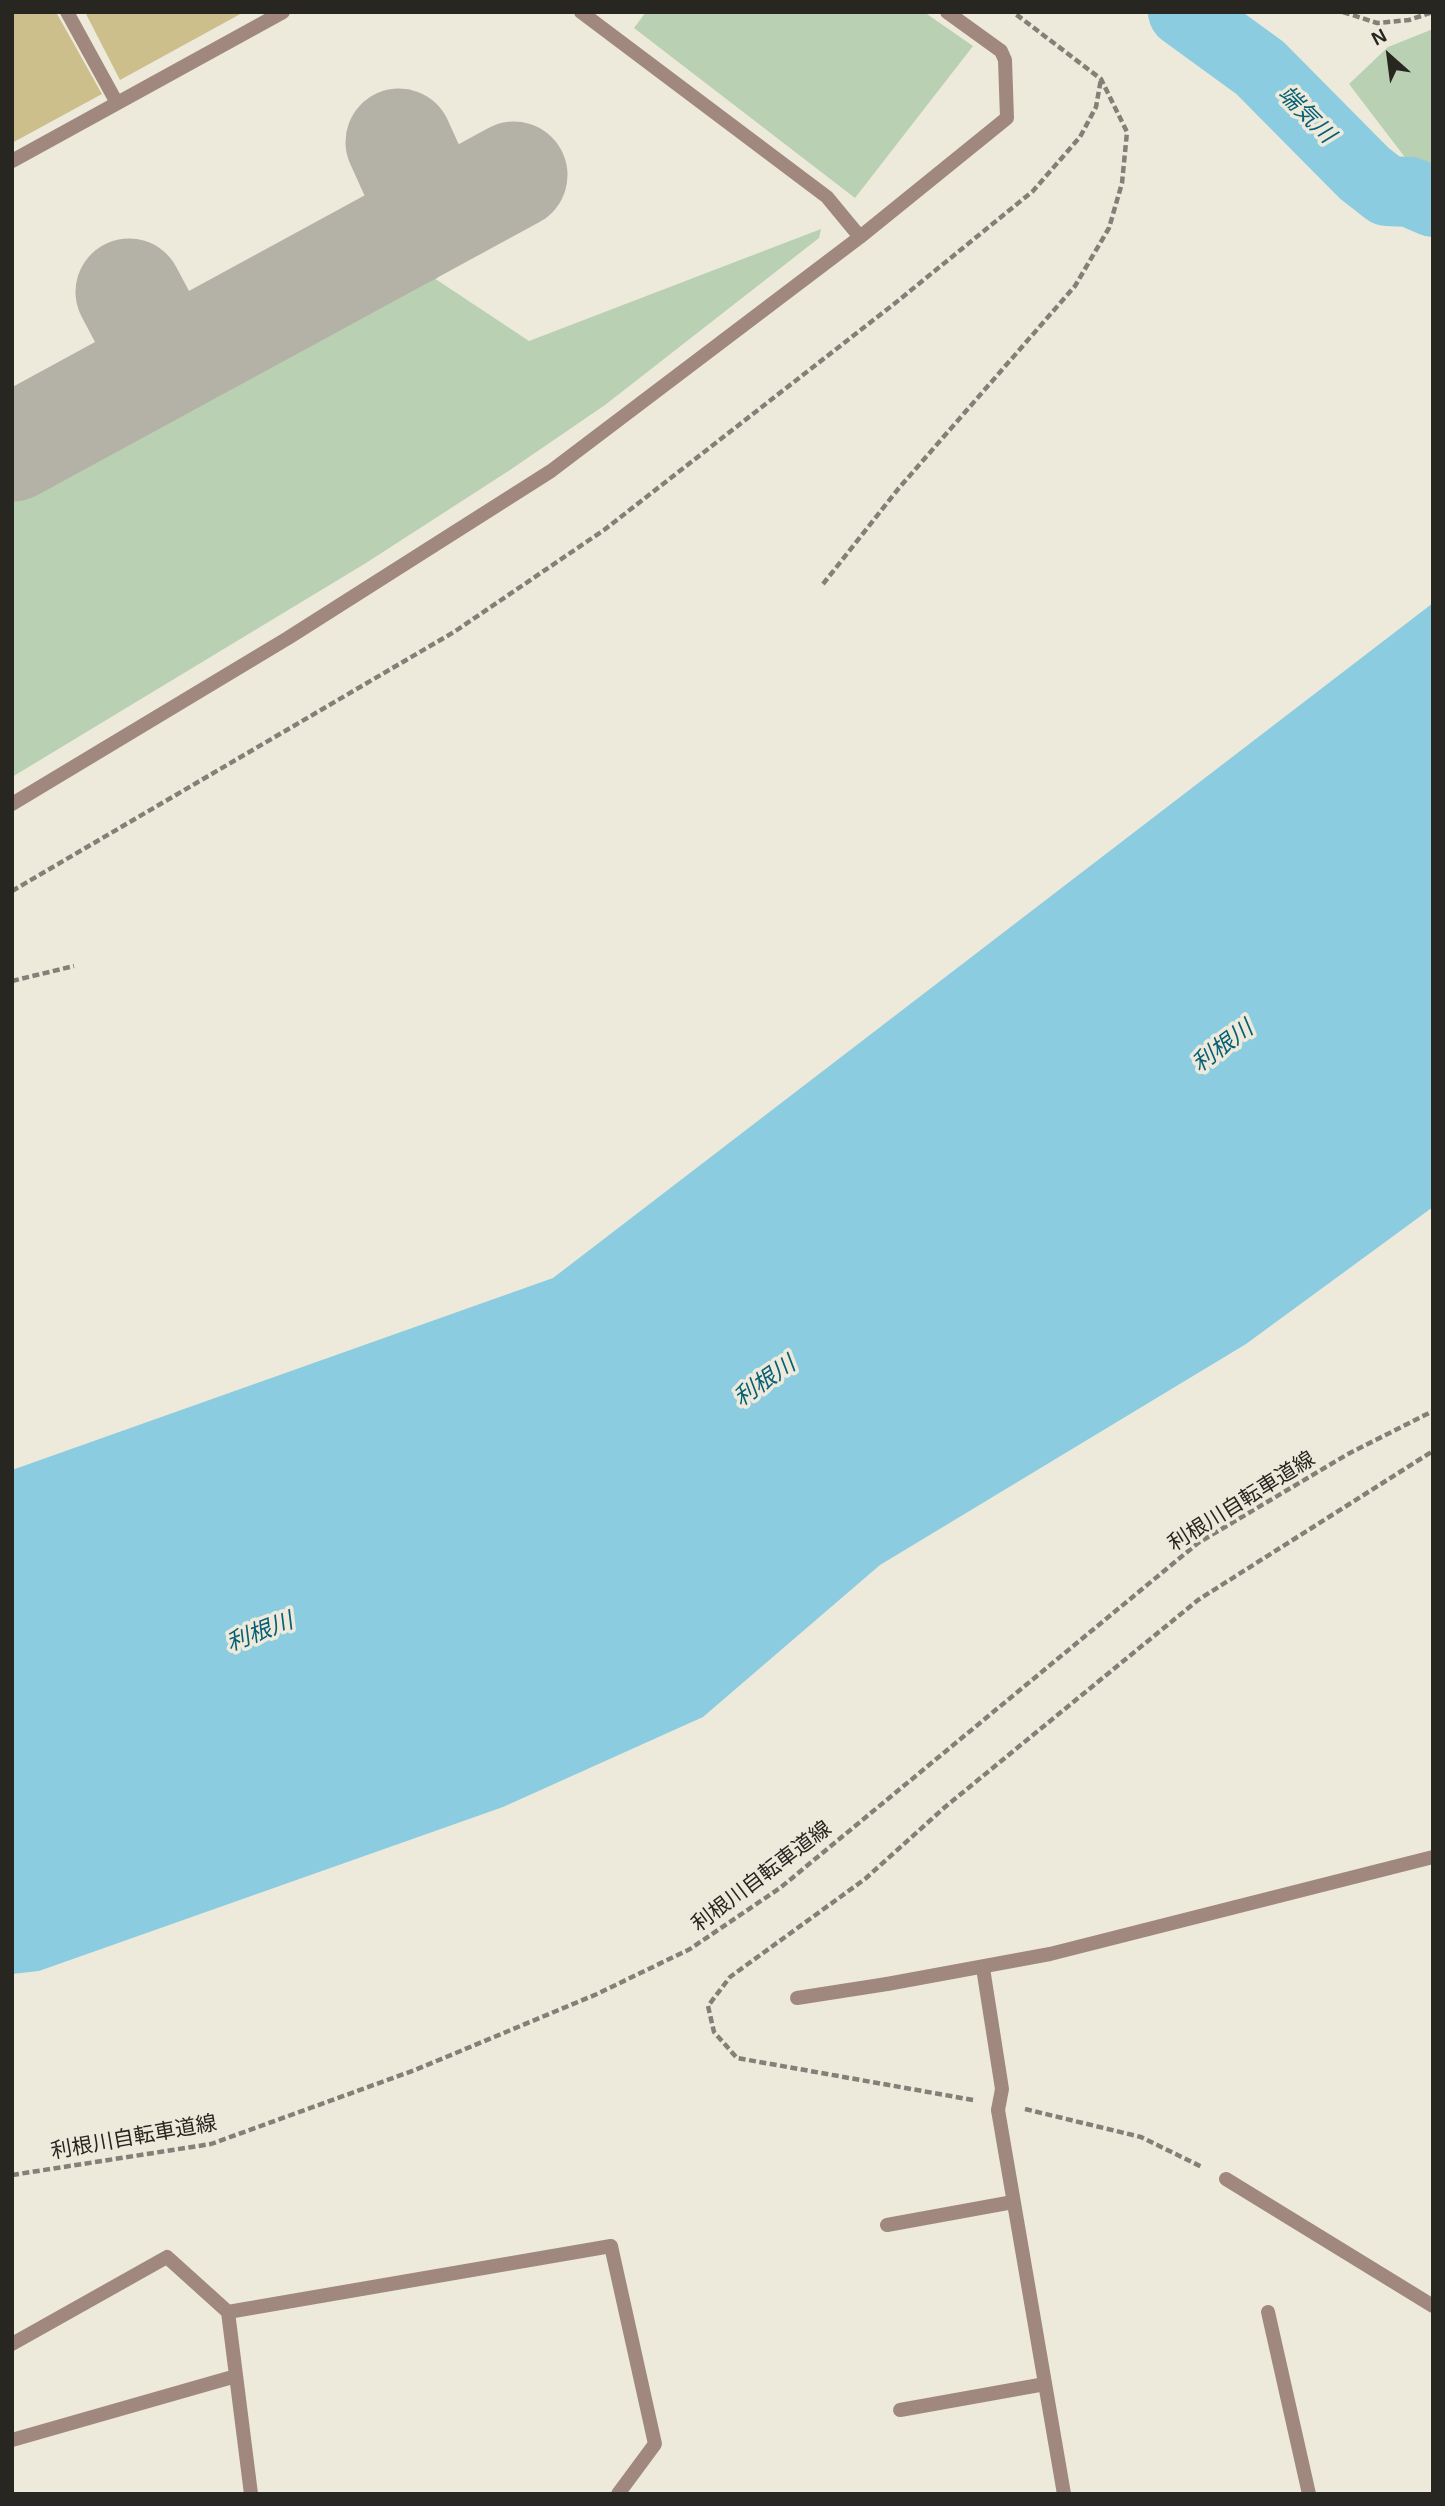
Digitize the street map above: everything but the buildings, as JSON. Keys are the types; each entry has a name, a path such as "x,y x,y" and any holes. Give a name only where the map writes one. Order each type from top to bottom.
{"street":[{"path":"67,12 117,103"},
{"path":"12,161 283,12"},
{"path":"581,12 827,197 860,237"},
{"path":"12,804 288,638 551,471 860,237 1007,118 1005,60 1001,51 947,12"},
{"path":"797,1998 983,1968 1050,1954 1433,1857"},
{"path":"983,1968 1002,2089 998,2110 1064,2494"},
{"path":"1226,2179 1433,2306"},
{"path":"887,2225 1013,2202"},
{"path":"228,2312 611,2246 655,2444 618,2494"},
{"path":"12,2344 167,2257 228,2312 251,2494"},
{"path":"1268,2312 1309,2494"},
{"path":"12,2440 236,2376"},
{"path":"900,2410 1045,2384"}],"path":[{"path":"823,584 899,488 1075,286 1109,228 1122,183 1127,132 1101,79 1013,12"},
{"path":"1343,12 1377,23 1409,20 1433,12"},
{"path":"12,891 454,632 604,530 894,304 1033,191 1080,137 1096,107 1101,79"},
{"path":"12,981 74,966"},
{"name":"利根川自転車道線","path":"12,2175 211,2144 415,2070 597,1994 690,1949 780,1888 1198,1543 1348,1454 1433,1411"},
{"path":"1226,2179 1142,2137 1020,2108 998,2110 974,2100 737,2058 714,2032 708,2006 730,1977 865,1879 945,1807 1198,1600 1433,1451"}],"green space":[{"path":"646,12 924,12 973,46 855,198 634,28"},
{"path":"1433,29 1433,180 1417,173 1349,84 1388,47"},
{"path":"821,229 819,238 605,405 510,470 366,563 12,777 12,494 414,277 431,276 529,341"}],"water":[{"path":"1417,173 1433,180 1433,230 1387,191"},
{"name":"利根川","path":"1433,603 1433,1207 1246,1344 880,1565 703,1717 503,1807 39,1971 12,1974 12,1470 553,1278"}],"waterway":[{"name":"端気川","path":"1183,12 1260,68 1364,173 1387,191 1410,192 1433,202"}],"taxiway":[{"path":"399,142 418,184 421,203 408,233"},
{"path":"12,448 514,175"},
{"path":"129,292 146,324 150,340 147,363 133,381"}]}
